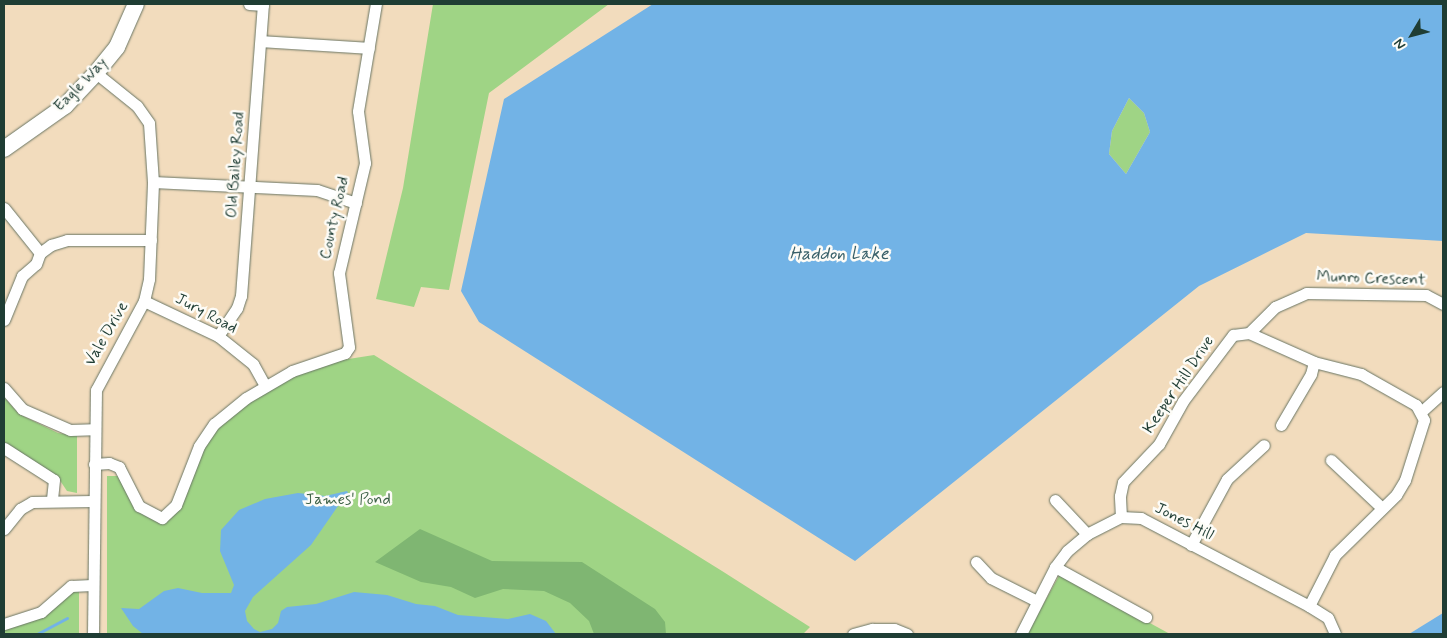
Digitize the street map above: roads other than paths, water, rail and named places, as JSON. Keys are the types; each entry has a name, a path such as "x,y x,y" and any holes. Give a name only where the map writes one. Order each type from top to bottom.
{"street":[{"name":"Eagle Way","path":"4,149 65,106 96,73 117,47 136,4"},
{"name":"Old Bailey Road","path":"218,336 237,308 241,296 251,185 263,5 249,4"},
{"name":"County Road","path":"94,464 109,463 119,467 139,506 162,518 176,506 199,446 214,424 265,386 307,364 344,353 349,347 339,273 365,162 358,111 376,4"},
{"path":"261,41 369,48"},
{"name":"Vale Drive","path":"92,634 93,429 96,390 102,375 144,301 151,240 153,182 148,123 137,106 96,73"},
{"path":"153,182 251,185 317,190 356,203"},
{"path":"4,208 40,252"},
{"path":"4,320 22,276 36,264 40,252 67,240 151,240"},
{"name":"Munro Crescent","path":"1249,333 1275,307 1306,294 1426,295 1443,304"},
{"name":"Jury Road","path":"144,301 218,336 253,364 265,386"},
{"path":"1249,333 1314,362 1361,374 1391,388 1422,411 1424,420 1405,480 1382,508 1335,555 1309,606"},
{"name":"Keeper Hill Drive","path":"1120,517 1120,496 1123,482 1159,444 1172,417 1214,363 1225,344 1233,335 1249,333"},
{"path":"1281,425 1311,374 1314,362"},
{"path":"4,388 22,409 70,430 93,429"},
{"path":"1422,411 1443,392"},
{"path":"1191,544 1227,480 1264,446"},
{"path":"4,448 54,480 52,500"},
{"path":"1330,460 1382,508"},
{"path":"4,529 20,509 32,502 52,500 93,501"},
{"path":"1055,500 1087,534"},
{"path":"1021,634 1055,567 1087,534 1120,517"},
{"name":"Jones Hill","path":"1120,517 1140,518 1309,606 1328,618 1335,634"},
{"path":"976,562 991,578 1037,602"},
{"path":"1055,567 1146,617"},
{"path":"4,624 41,612 71,586 92,585"},
{"path":"853,634 872,629 894,629 907,634"}],"water":[{"name":"Haddon Lake","path":"653,4 1443,4 1443,241 1306,233 1199,286 855,561 479,322 461,291 504,99","holes":["1129,98 1144,113 1150,132 1126,174 1109,154 1112,131"]},
{"name":"James' Pond","path":"347,491 350,497 338,506 311,545 253,597 245,611 247,621 254,629 260,632 272,629 278,623 281,611 287,607 316,604 354,592 387,595 416,604 435,606 458,615 508,619 530,614 546,621 556,634 143,634 133,626 121,608 139,609 164,591 178,588 202,593 231,593 234,585 220,551 221,530 239,510 265,499 298,493 325,496"},
{"path":"1443,613 1443,634 1409,634"}],"waterway":[{"path":"37,634 67,618"}]}
